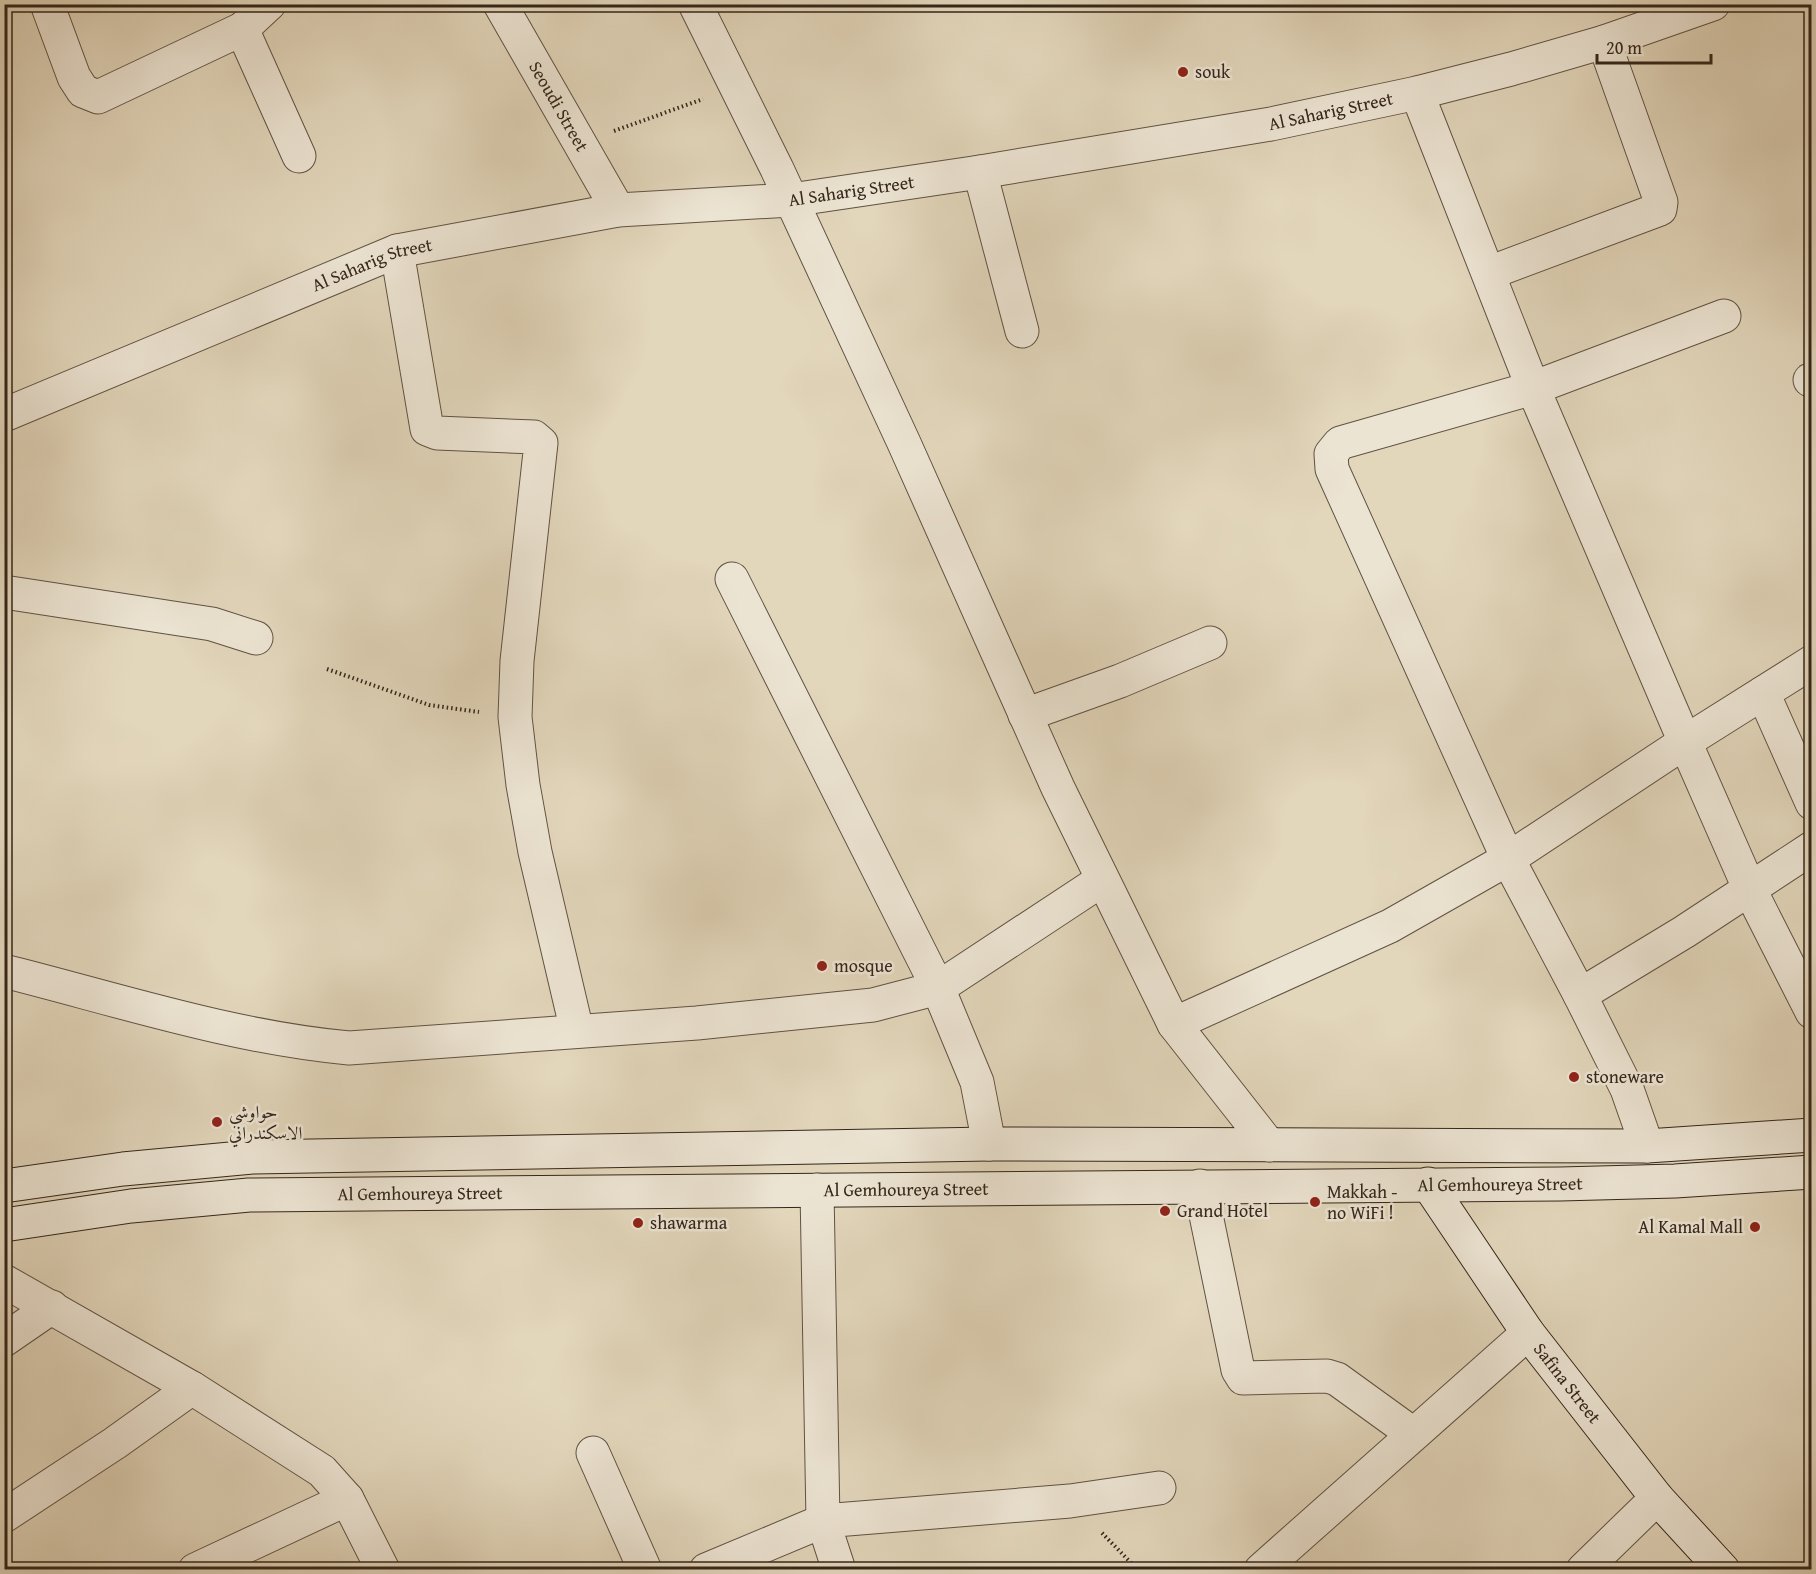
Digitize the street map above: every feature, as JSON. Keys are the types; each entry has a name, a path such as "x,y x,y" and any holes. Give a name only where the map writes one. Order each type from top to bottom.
{"street":[{"path":"47,4 74,77 83,91 98,97 242,29 269,4"},
{"name":"Seoudi Street","path":"500,4 618,210"},
{"path":"695,4 791,200 904,443 1025,715 1102,880 1174,1024 1269,1145"},
{"name":"Al Saharig Street","path":"4,415 397,251 618,210 791,200 980,172 1270,124 1417,93 1604,42 1697,7"},
{"path":"242,29 299,156"},
{"path":"1489,273 1660,209 1661,202 1604,42"},
{"path":"1417,93 1533,388 1685,742 1750,890 1812,1012"},
{"path":"980,172 1022,331"},
{"path":"397,251 427,429 437,434 534,437 541,443 517,661 515,717 523,785 535,852 577,1030"},
{"path":"1647,1146 1627,1089 1508,859 1332,469 1331,454 1340,443 1533,388 1724,316"},
{"path":"732,579 938,988 977,1082 989,1144"},
{"path":"4,592 212,624 256,638"},
{"path":"1025,715 1120,681 1210,643"},
{"path":"1174,1024 1390,926 1508,859 1685,742 1812,662"},
{"path":"1763,693 1812,803"},
{"path":"1580,995 1750,890 1812,848"},
{"path":"4,971 228,1030 292,1043 349,1048 697,1023 873,1005 938,988 1102,880"},
{"name":"Al Gemhoureya Street","path":"4,1186 123,1169 252,1157 989,1144 1647,1146 1812,1135"},
{"name":"Al Gemhoureya Street","path":"4,1225 131,1206 249,1195 1675,1181 1812,1172"},
{"name":"Safina Street","path":"1428,1184 1528,1333 1657,1498 1723,1569"},
{"path":"1200,1186 1238,1370 1244,1378 1327,1376 1337,1379 1413,1434"},
{"path":"817,1190 823,1521 838,1569"},
{"path":"4,1281 192,1388 298,1453 322,1471 347,1499 383,1569"},
{"path":"4,1340 52,1307"},
{"path":"1261,1569 1528,1333"},
{"path":"4,1516 115,1443 192,1388"},
{"path":"593,1453 645,1569"},
{"path":"706,1569 823,1521 1070,1501 1159,1488"},
{"path":"1583,1569 1657,1498"},
{"path":"195,1569 347,1499"}],"path":[{"path":"579,144 735,87"},
{"path":"327,669 429,705 515,717"}],"place":[{"name":"souk","path":"1183,72"},
{"name":"mosque","path":"822,966"},
{"name":"stoneware","path":"1574,1077"},
{"name":"حواوشي الاسكندراني","path":"217,1122"},
{"name":"Makkah - no WiFi !","path":"1315,1202"},
{"name":"Grand Hotel","path":"1165,1211"},
{"name":"shawarma","path":"638,1223"},
{"name":"Al Kamal Mall","path":"1755,1227"}]}
